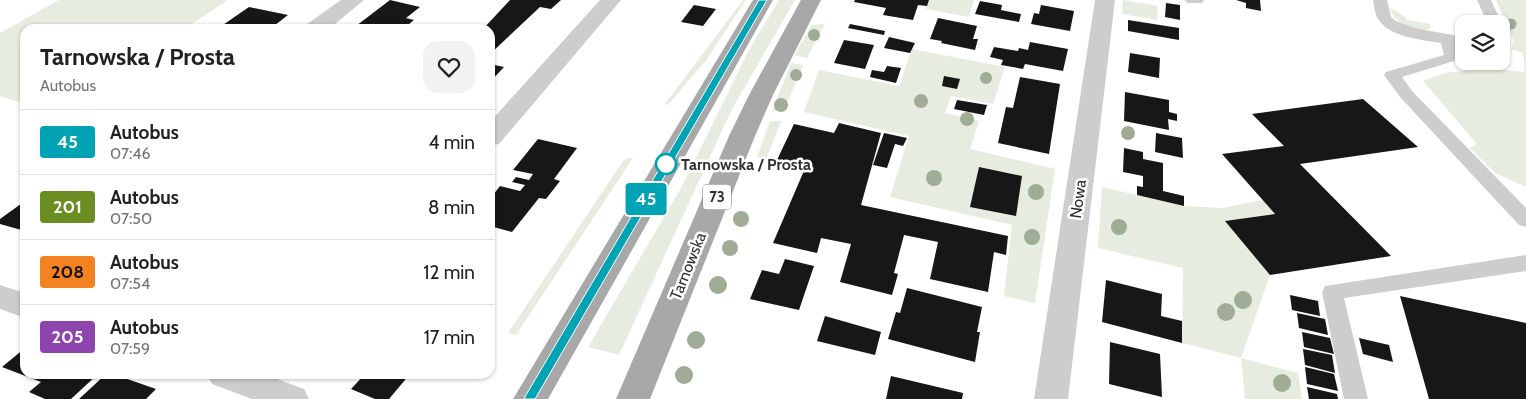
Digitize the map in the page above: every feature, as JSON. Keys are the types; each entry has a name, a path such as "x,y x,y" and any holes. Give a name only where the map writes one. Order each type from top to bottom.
{"main road":[{"path":"530,399 763,0"},
{"name":"Tarnowska","path":"633,399 742,136 761,94 811,0"}],"street":[{"path":"322,24 354,0"},
{"path":"495,132 611,0"},
{"name":"Nowa","path":"1051,399 1105,0"},
{"path":"0,297 20,304"},
{"path":"238,379 292,399"}],"lane":[{"path":"1192,0 1197,0"},
{"path":"1380,0 1385,19 1392,25 1408,32 1455,40 1452,57 1392,75 1406,94 1524,216"},
{"path":"1484,0 1491,15"},
{"path":"1356,399 1332,292 1526,263"}],"shaded area":[{"path":"59,0 228,0 192,24 20,24 20,102 0,96 0,33"},
{"path":"743,0 746,0 707,59 668,105 665,104"},
{"path":"779,0 795,0 732,109 619,355 588,347 681,188 750,48"},
{"path":"929,0 974,0 969,17 926,9"},
{"path":"1123,0 1158,6 1157,20 1122,14"},
{"path":"1496,0 1526,0 1526,187 1495,173 1470,148 1477,144 1423,81 1445,73 1468,70 1525,72 1523,53 1511,49 1514,41 1510,32 1510,15 1503,15"},
{"path":"1390,8 1406,17 1407,20 1430,24 1430,29 1418,30 1406,26 1396,19"},
{"path":"825,24 807,58 794,55 812,25"},
{"path":"912,49 1005,67 993,104 951,96 945,113 979,121 970,149 1055,169 1035,303 1004,296 1012,225 890,197 909,136 804,112 819,70 899,86"},
{"path":"791,63 803,65 784,111 772,111"},
{"path":"770,121 781,121 767,157 757,157"},
{"path":"633,158 516,335 508,333 623,161"},
{"path":"1102,187 1184,206 1222,208 1263,200 1275,214 1270,275 1241,358 1182,343 1183,268 1098,248"},
{"path":"1241,358 1298,373 1302,399 1245,399"}],"building":[{"path":"390,0 420,7 406,18 414,20 409,24 359,24"},
{"path":"510,0 561,0 551,9 540,7 495,49 495,24 488,24"},
{"path":"855,0 929,0 927,6 918,5 913,20 883,15 886,8 854,2"},
{"path":"1236,0 1260,0 1261,11 1246,8 1246,3"},
{"path":"980,1 1002,5 1001,10 1021,14 1019,22 975,14"},
{"path":"1166,3 1180,5 1180,20 1165,17"},
{"path":"694,5 716,9 703,26 681,22"},
{"path":"1041,5 1074,11 1070,31 1031,24 1034,13 1039,14"},
{"path":"249,7 288,15 276,24 224,24"},
{"path":"938,18 977,26 973,39 978,39 975,50 930,39"},
{"path":"1128,20 1179,28 1179,40 1128,31"},
{"path":"850,24 885,31 884,35 848,28"},
{"path":"889,37 915,43 910,53 884,48"},
{"path":"844,40 874,45 865,69 834,63"},
{"path":"1030,42 1068,49 1063,71 1025,64 1023,69 1001,65 1003,60 990,57 994,47 1018,51 1019,48 1028,50"},
{"path":"1130,53 1160,58 1159,78 1128,72"},
{"path":"495,65 504,67 495,77"},
{"path":"887,66 901,68 896,83 870,77 872,70 884,72"},
{"path":"944,76 960,79 957,89 942,86"},
{"path":"1020,77 1060,84 1049,154 998,143 1006,107 1013,108"},
{"path":"1125,92 1169,100 1169,112 1177,114 1177,121 1168,119 1169,130 1124,121"},
{"path":"1363,99 1418,147 1300,164 1391,256 1270,275 1225,221 1275,214 1222,154 1284,146 1252,114"},
{"path":"957,100 987,105 984,115 954,109"},
{"path":"839,123 881,133 861,205 1008,236 1006,255 994,252 988,292 930,279 938,242 904,235 894,273 898,274 892,295 840,282 851,244 821,238 817,253 773,243 806,166 777,160 794,124 834,133"},
{"path":"884,133 907,138 903,146 895,144 887,168 873,165"},
{"path":"1156,133 1182,138 1183,158 1155,152"},
{"path":"538,139 577,148 554,179 560,181 546,199 539,198 512,232 495,227 495,192 500,186 520,191 525,185 512,182 516,177 529,180 533,174 513,170"},
{"path":"1124,148 1143,152 1143,159 1163,163 1163,191 1184,196 1184,206 1137,195 1137,186 1143,187 1143,176 1123,172"},
{"path":"979,167 1022,176 1016,216 970,207"},
{"path":"20,205 20,230 0,224 0,219"},
{"path":"785,259 814,266 799,310 750,299 762,270 779,274"},
{"path":"1106,280 1162,294 1161,316 1182,321 1182,343 1102,322"},
{"path":"907,288 982,307 977,332 980,332 975,362 888,339 896,312 900,313"},
{"path":"1290,295 1318,301 1320,316 1292,310"},
{"path":"1400,296 1526,323 1526,399 1429,399"},
{"path":"1297,313 1325,319 1328,335 1299,328"},
{"path":"825,316 881,332 875,355 817,341"},
{"path":"1302,332 1330,338 1334,354 1304,347"},
{"path":"1359,338 1389,345 1393,362 1363,354"},
{"path":"1110,342 1160,354 1162,397 1109,384"},
{"path":"1303,349 1332,355 1335,373 1305,365"},
{"path":"20,352 20,374 2,367"},
{"path":"1305,367 1334,374 1338,391 1307,384"},
{"path":"891,376 963,393 962,399 886,399"},
{"path":"33,379 93,379 71,399 45,399 29,392 41,382"},
{"path":"101,379 127,379 156,389 146,399 79,399"},
{"path":"360,379 406,379 389,399 375,399 351,389"},
{"path":"1307,387 1337,394 1338,399 1309,399"}],"bus line":[{"name":"45","path":"530,399 763,0"}],"place":[{"name":"Tarnowska / Prosta","path":"666,164"}]}
